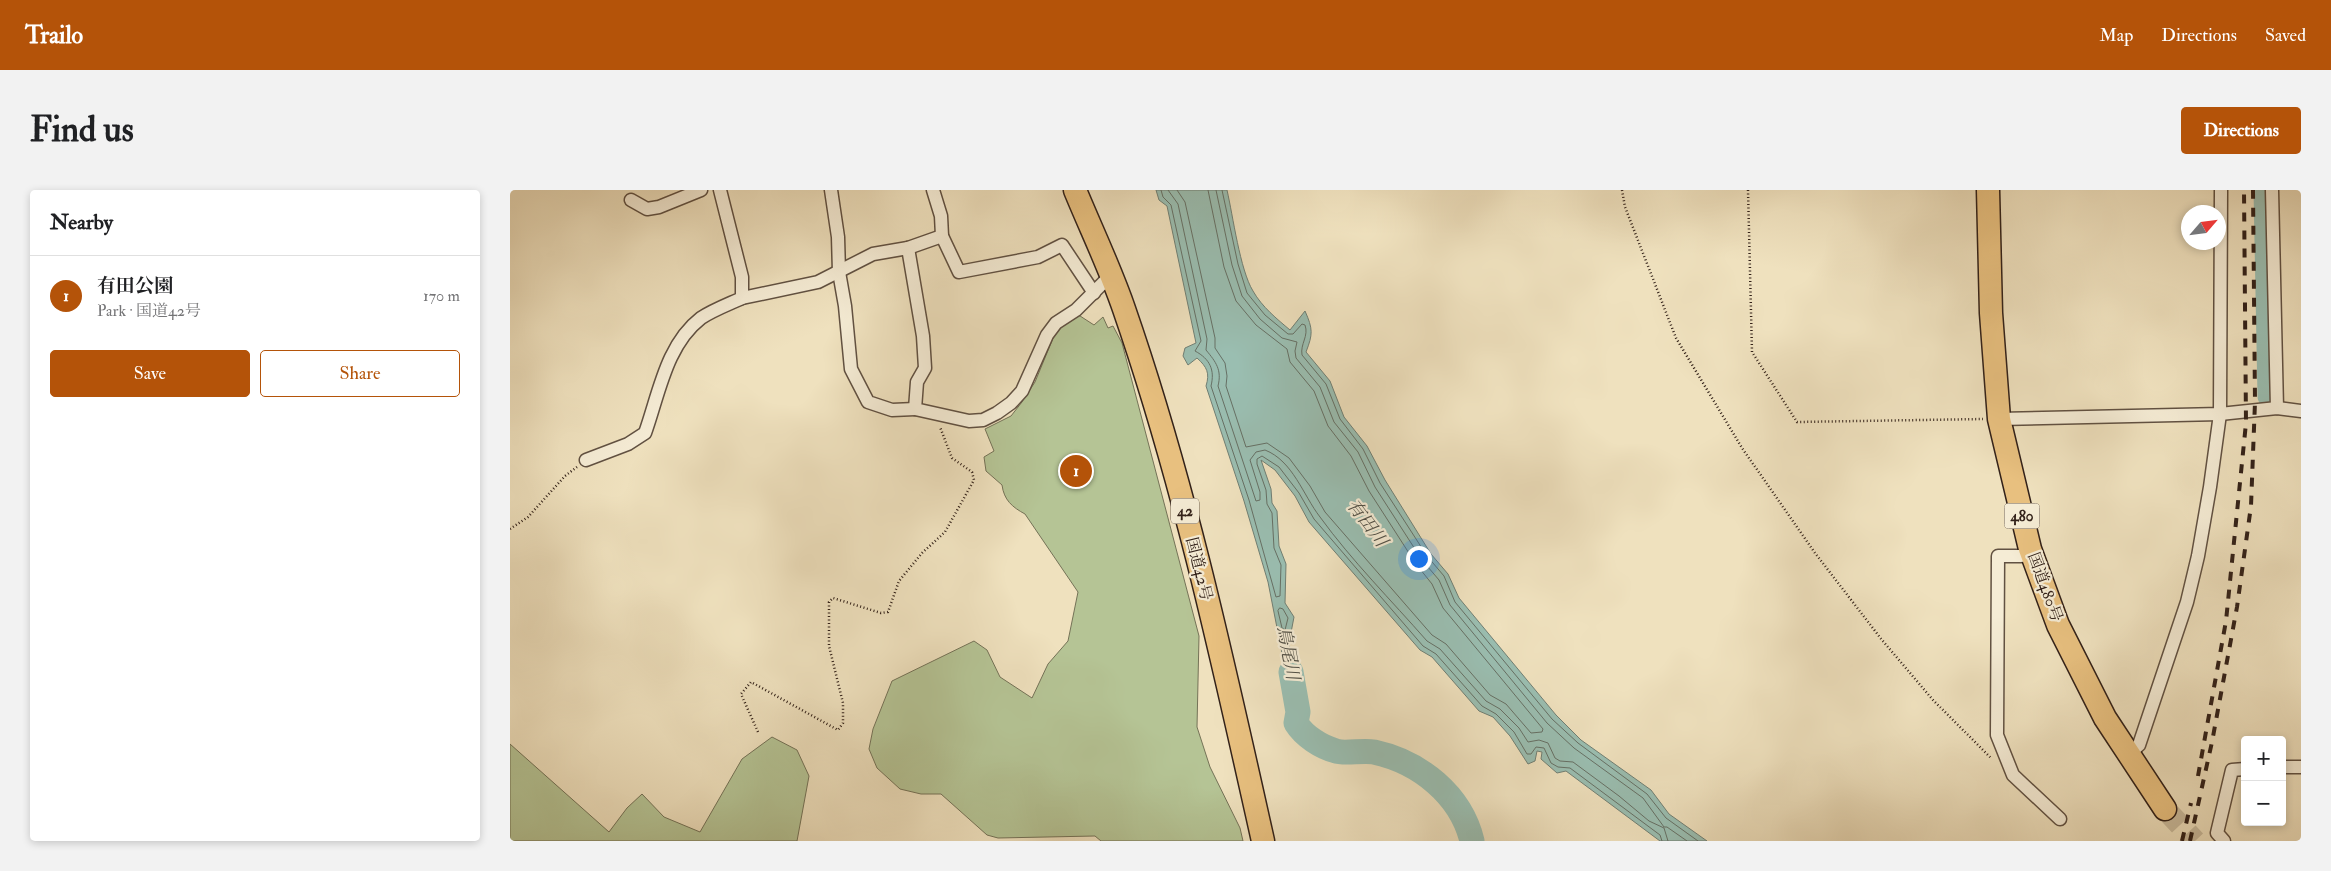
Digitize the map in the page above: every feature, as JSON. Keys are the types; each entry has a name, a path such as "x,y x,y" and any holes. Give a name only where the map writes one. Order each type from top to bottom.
{"highway":[{"name":"国道42号","path":"1075,190 1123,307 1179,489 1226,678 1263,841"},
{"name":"国道480号","path":"1988,190 1991,314 1999,419 2030,549 2058,625 2105,718 2165,809"}],"street":[{"path":"631,200 647,209 659,207 701,190"},
{"path":"720,190 742,277 742,298"},
{"path":"831,190 838,237 839,272 845,306 851,369 862,394 868,402 892,410 915,409 969,421 982,420 1011,403 1022,391 1047,335 1056,323 1076,310 1110,276"},
{"path":"932,190 942,216 942,236 959,272 1038,257 1062,245 1094,293"},
{"path":"2129,754 2139,745 2187,602 2198,556 2220,414 2221,190"},
{"path":"2272,190 2277,408"},
{"path":"586,460 628,444 645,433 663,374 686,332 702,317 742,298 818,282 839,272 851,263 873,254 908,248 942,236"},
{"path":"908,248 923,336 925,368 917,382 915,409"},
{"path":"1999,419 2220,414 2277,408 2301,411"},
{"path":"2030,549 2021,556 1998,556 1997,735 2013,775 2060,819"},
{"path":"2286,767 2301,766"},
{"path":"2224,841 2217,833 2232,770 2241,769"}],"path":[{"path":"1622,190 1625,207 1676,338 1742,448 1815,553 1882,640 1933,700 1986,755 2013,775"},
{"path":"1748,190 1752,352 1797,422 1999,419"},
{"path":"758,732 741,694 751,682 838,730 843,724 843,703 828,646 829,602 833,598 881,614 888,612 899,581 922,553 945,532 974,480 972,472 952,458 936,414"},
{"path":"510,529 528,517 549,496 564,476 586,460"}],"green space":[{"path":"1077,314 1094,325 1103,317 1108,328 1113,326 1122,343 1199,636 1197,727 1210,767 1240,828 1243,841 1101,841 1095,836 998,838 987,835 941,794 921,794 900,789 877,768 869,749 873,729 892,681 974,641 987,650 1000,677 1032,698 1048,664 1068,641 1078,592 1025,514 1009,502 1002,485 986,471 984,457 994,451 985,429 1011,416 1035,382 1056,331 1062,323"},
{"path":"772,737 797,750 809,776 797,841 510,841 510,744 609,832 627,808 642,794 664,817 700,832 742,759"}],"water":[{"name":"有田川","path":"1156,190 1227,190 1244,270 1253,291 1265,307 1290,330 1305,311 1310,322 1311,332 1306,352 1330,381 1344,417 1367,446 1385,480 1431,554 1448,574 1459,598 1556,715 1581,740 1651,790 1669,814 1707,841 1660,841 1566,771 1557,773 1541,759 1542,752 1537,751 1535,761 1528,764 1510,736 1493,717 1479,711 1432,657 1420,650 1309,522 1295,496 1275,470 1261,460 1271,489 1272,503 1277,511 1279,546 1286,564 1285,603 1294,617 1289,643 1293,667 1303,684 1300,709 1291,699 1268,582 1244,501 1206,386 1207,370 1197,358 1188,365 1183,356 1185,348 1196,343 1167,206 1159,200"}],"waterway":[{"path":"2266,190 2270,396"},
{"name":"鳥尾川","path":"1291,672 1298,712 1296,723 1304,732 1319,744 1330,749 1339,752 1374,752 1391,757 1422,772 1436,783 1459,809 1467,824 1472,841"}],"tunnel":[{"path":"2165,809 2195,841"}],"railway":[{"path":"2198,776 2226,621 2246,423 2244,190"},
{"path":"2190,841 2212,742 2237,607 2251,506 2255,402 2253,190"},
{"path":"2182,841 2191,803"}],"place":[{"name":"有田公園","path":"1076,471"}]}
